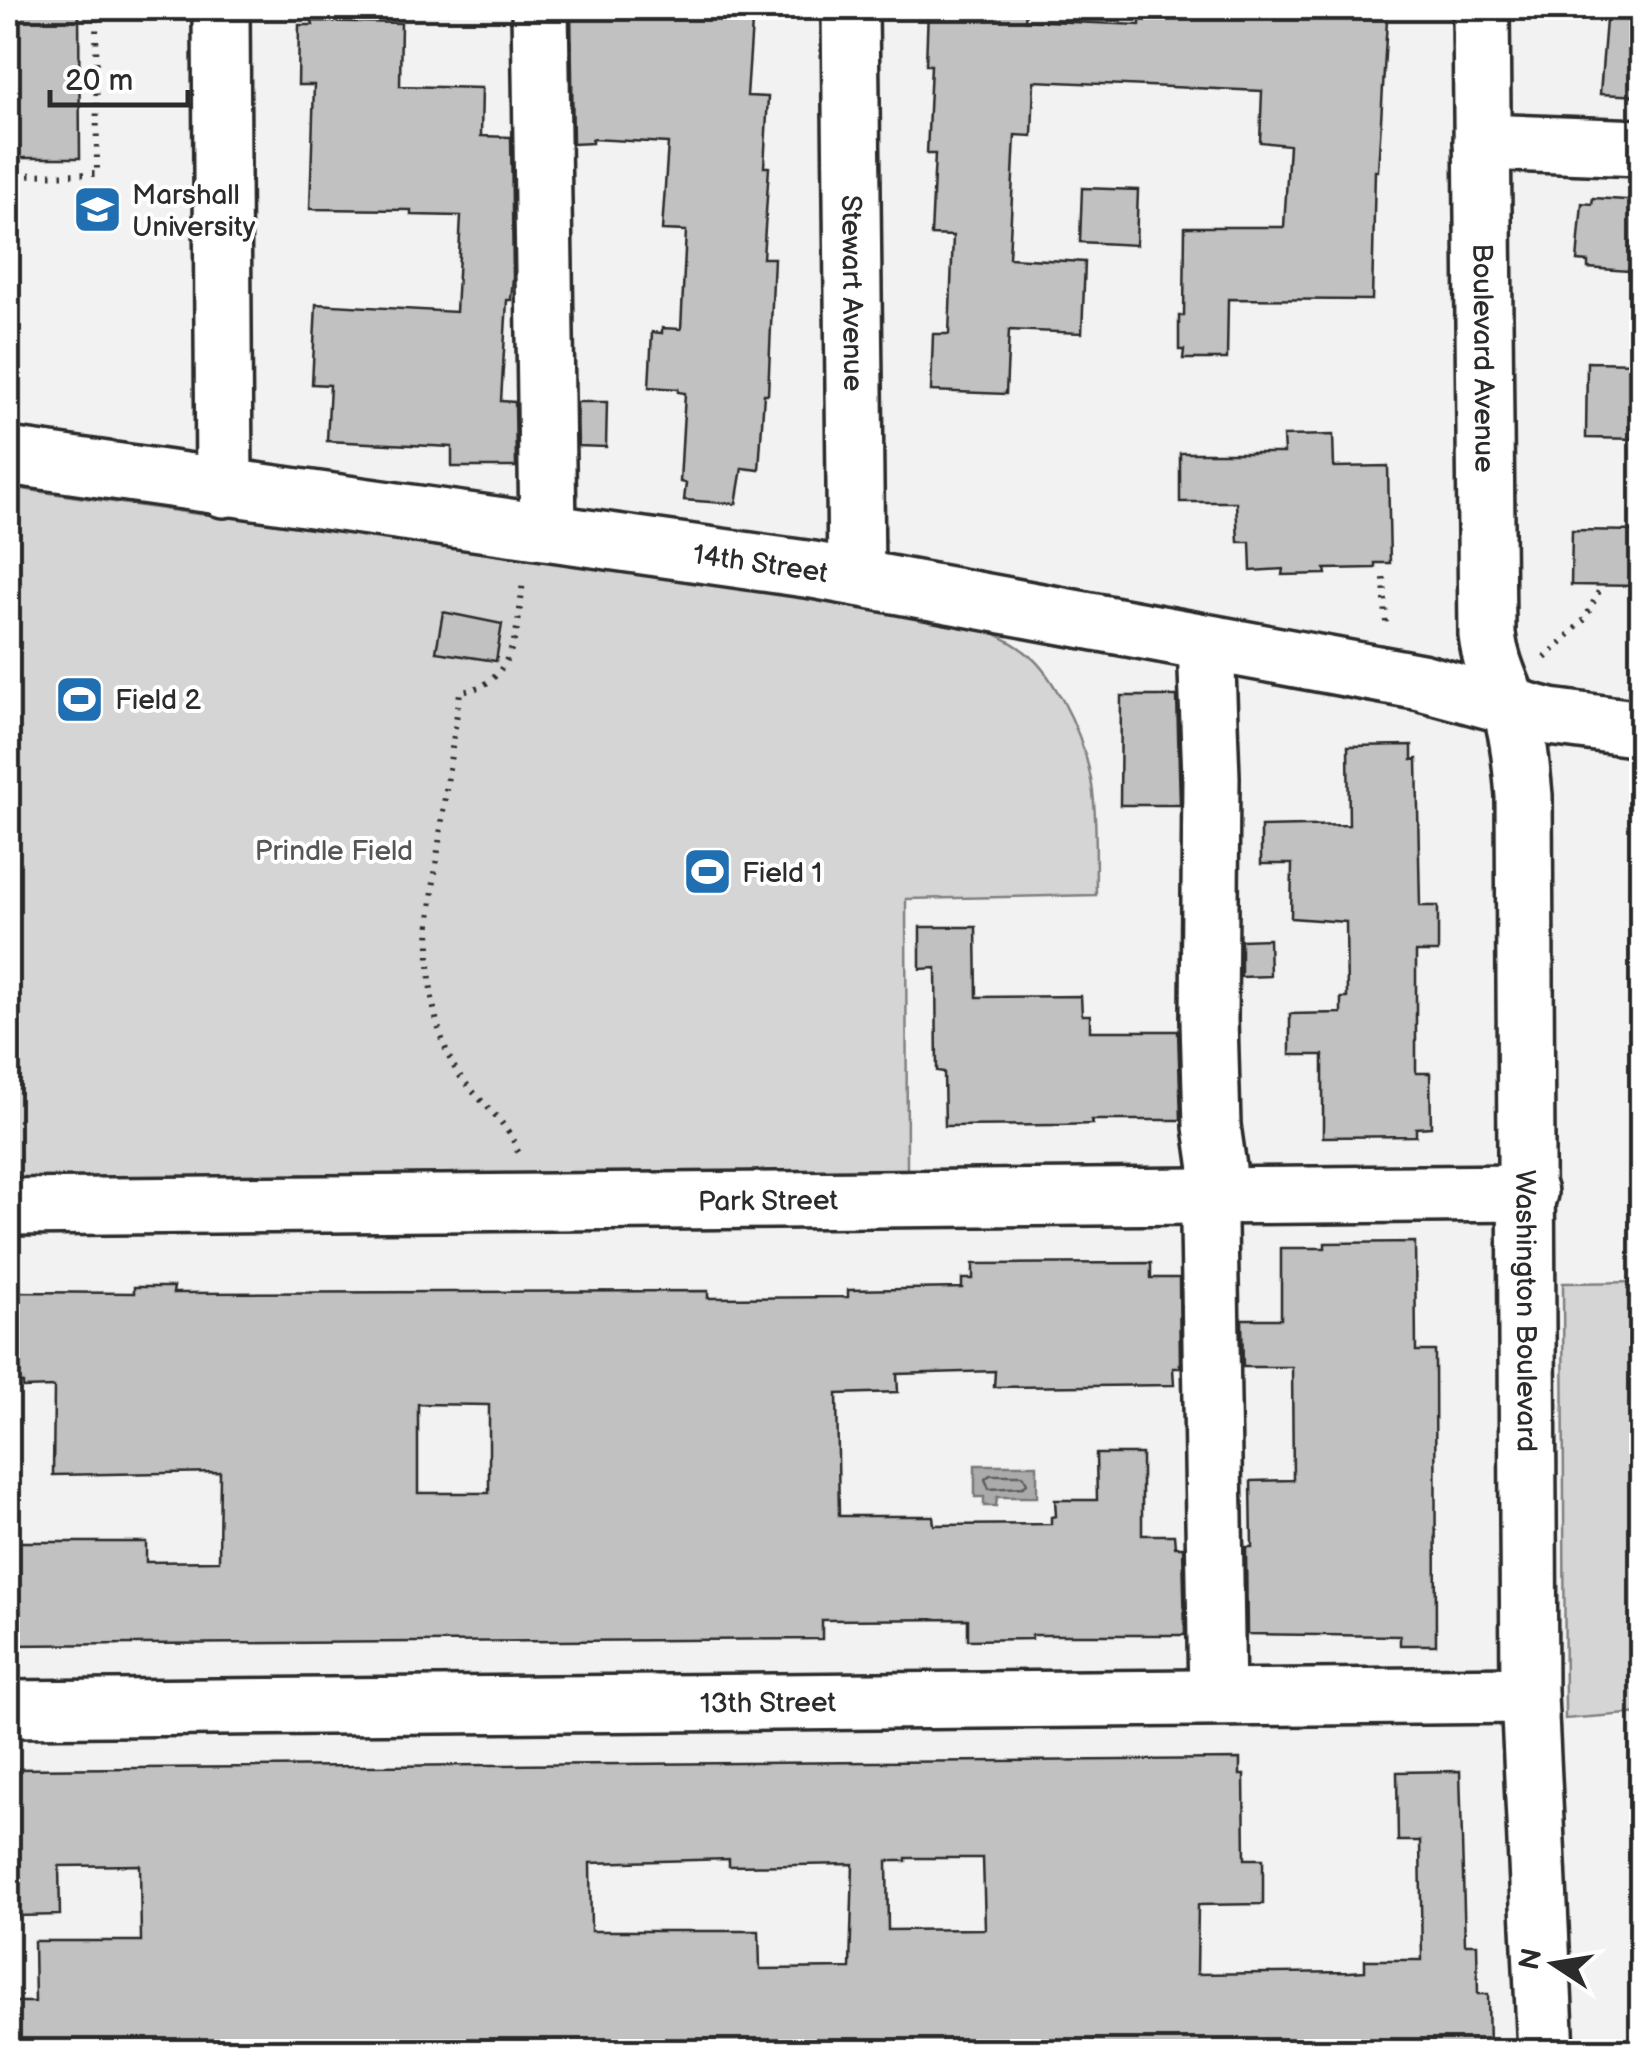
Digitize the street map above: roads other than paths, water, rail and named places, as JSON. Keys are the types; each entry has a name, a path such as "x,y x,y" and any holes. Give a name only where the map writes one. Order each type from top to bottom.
{"street":[{"path":"222,8 224,488"},
{"path":"536,551 540,8"},
{"name":"Stewart Avenue","path":"850,8 856,578"},
{"name":"Boulevard Avenue","path":"1481,8 1486,635 1492,667 1508,704"},
{"path":"1482,142 1642,148"},
{"name":"14th Street","path":"8,456 224,488 536,551 856,578 1421,682 1508,704"},
{"path":"1206,643 1209,1020 1212,1126 1218,1168 1209,1224 1217,1697"},
{"path":"1508,704 1550,716 1642,729"},
{"name":"Washington Boulevard","path":"1508,704 1520,751 1524,796 1529,1695 1546,2052"},
{"name":"Park Street","path":"8,1207 1529,1193"},
{"name":"13th Street","path":"8,1710 1529,1695"}],"water":[{"path":"975,1465 1037,1465 1037,1497 997,1497 996,1506 984,1506 984,1497 975,1497"}],"place":[{"name":"Marshall University","path":"97,210"},
{"name":"Field 2","path":"80,699"},
{"name":"Field 1","path":"707,872"}],"park label":[{"name":"Prindle Field","path":"334,850"}]}
